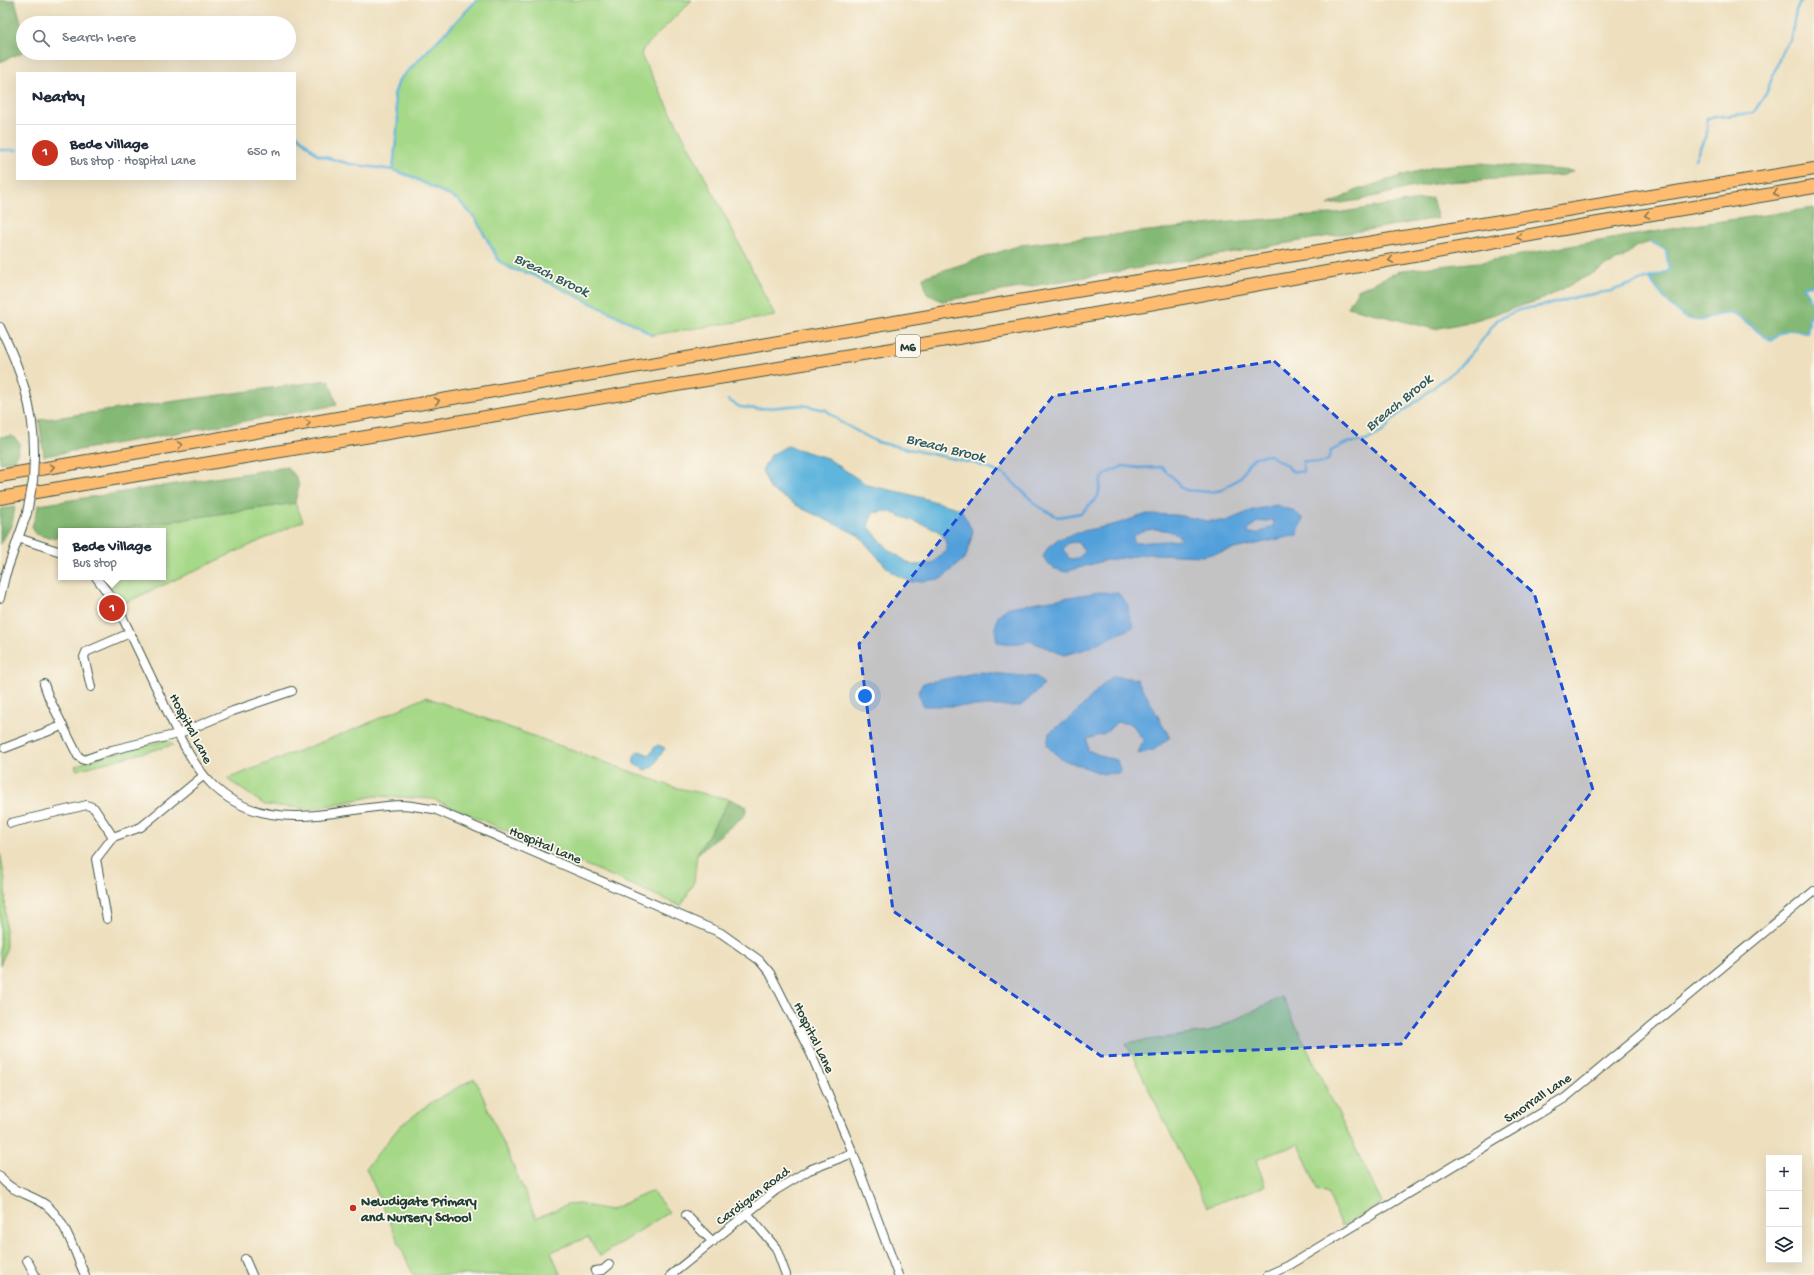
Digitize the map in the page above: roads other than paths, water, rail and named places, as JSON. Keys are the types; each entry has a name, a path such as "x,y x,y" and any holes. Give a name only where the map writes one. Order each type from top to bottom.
{"highway":[{"name":"M6","path":"0,476 997,304 1814,168"},
{"name":"M6","path":"0,498 1006,330 1580,226 1814,187"}],"street":[{"path":"0,326 23,380 33,426 34,456 27,513 5,576 0,598"},
{"path":"18,538 58,551"},
{"name":"Hospital Lane","path":"98,580 113,600 187,752 211,785 229,799 249,808 271,814 305,816 402,805 434,809 721,933 759,960 770,973 812,1056 853,1153 898,1275"},
{"path":"91,687 84,657 86,652 130,633"},
{"path":"44,684 62,726 78,756 84,760 112,750 178,734 234,711 292,691"},
{"path":"6,748 62,726"},
{"path":"107,919 96,859 113,836 141,827 203,776"},
{"path":"10,823 87,805 94,808 113,836"},
{"name":"Smorrall Lane","path":"1268,1275 1295,1262 1565,1098 1814,891"},
{"name":"Cardigan Road","path":"671,1275 776,1190 809,1170 853,1153"},
{"path":"0,1176 3,1181 14,1189 36,1198 56,1216 71,1241 84,1275"},
{"path":"747,1213 776,1248 786,1275"},
{"name":"Cardigan Road","path":"686,1215 713,1242"},
{"path":"246,1259 252,1275"},
{"path":"27,1260 35,1275"}],"water":[{"path":"787,446 827,458 867,485 908,494 961,509 973,532 966,557 941,579 911,582 891,572 858,535 801,508 770,489 762,470 771,455","holes":["887,511 937,530 945,539 947,549 932,564 912,565 889,550 868,526 873,513"]},
{"path":"1276,505 1294,511 1303,519 1297,535 1203,556 1150,554 1107,560 1065,572 1053,568 1043,557 1048,547 1058,539 1087,530 1113,525 1147,514 1176,515 1208,521 1226,521 1253,510","holes":["1274,520 1273,526 1259,533 1248,533 1249,529 1257,522","1155,529 1167,531 1173,533 1182,540 1134,543 1133,537 1141,531","1078,542 1085,552 1078,558 1070,559 1063,549 1068,543"]},
{"path":"1099,592 1118,593 1128,605 1129,615 1134,627 1083,650 1064,655 1030,641 1014,644 997,642 995,629 998,615 1009,607"},
{"path":"980,672 1037,677 1044,685 1021,706 923,706 918,692 923,683"},
{"path":"1114,676 1137,679 1170,737 1154,750 1138,754 1143,740 1132,724 1117,722 1104,734 1087,739 1088,750 1104,757 1117,760 1121,773 1103,774 1061,759 1047,746 1049,733 1073,716 1105,682"},
{"path":"658,745 665,748 653,767 645,770 634,764 634,757 637,752 639,751 650,755 654,748"}],"waterway":[{"path":"393,170 398,120 394,95 399,80 477,0"},
{"path":"1695,159 1707,133 1707,118 1753,113 1766,94 1783,49 1791,38 1796,10 1802,0"},
{"name":"Breach Brook","path":"296,134 318,155 350,164 393,170 410,176 458,200 475,218 499,261 512,269 531,274 638,326 651,335"},
{"name":"Breach Brook","path":"0,150 16,150"},
{"path":"1649,278 1669,271 1666,250 1650,241"},
{"name":"Breach Brook","path":"728,400 740,407 757,409 802,405 826,410 842,423 877,442 977,464 1005,475 1039,507 1058,517 1081,513 1098,496 1101,480 1107,473 1124,466 1139,468 1161,467 1178,482 1180,487 1186,490 1210,492 1222,490 1241,477 1248,464 1255,457 1269,455 1286,465 1292,471 1303,472 1303,461 1322,463 1328,460 1331,451 1346,443 1366,441 1384,431 1395,417 1460,366 1477,347 1498,319 1519,310 1576,297 1611,291 1649,278 1666,300 1680,314 1696,320 1729,313 1743,319 1767,338 1772,340 1781,332 1788,330 1796,330 1807,333 1809,324 1808,319 1814,308"},
{"name":"Breach Brook","path":"1814,285 1803,286 1814,306"}],"place":[{"name":"Bede Village","path":"112,608"},
{"name":"Newdigate Primary and Nursery School","path":"353,1208"}]}
